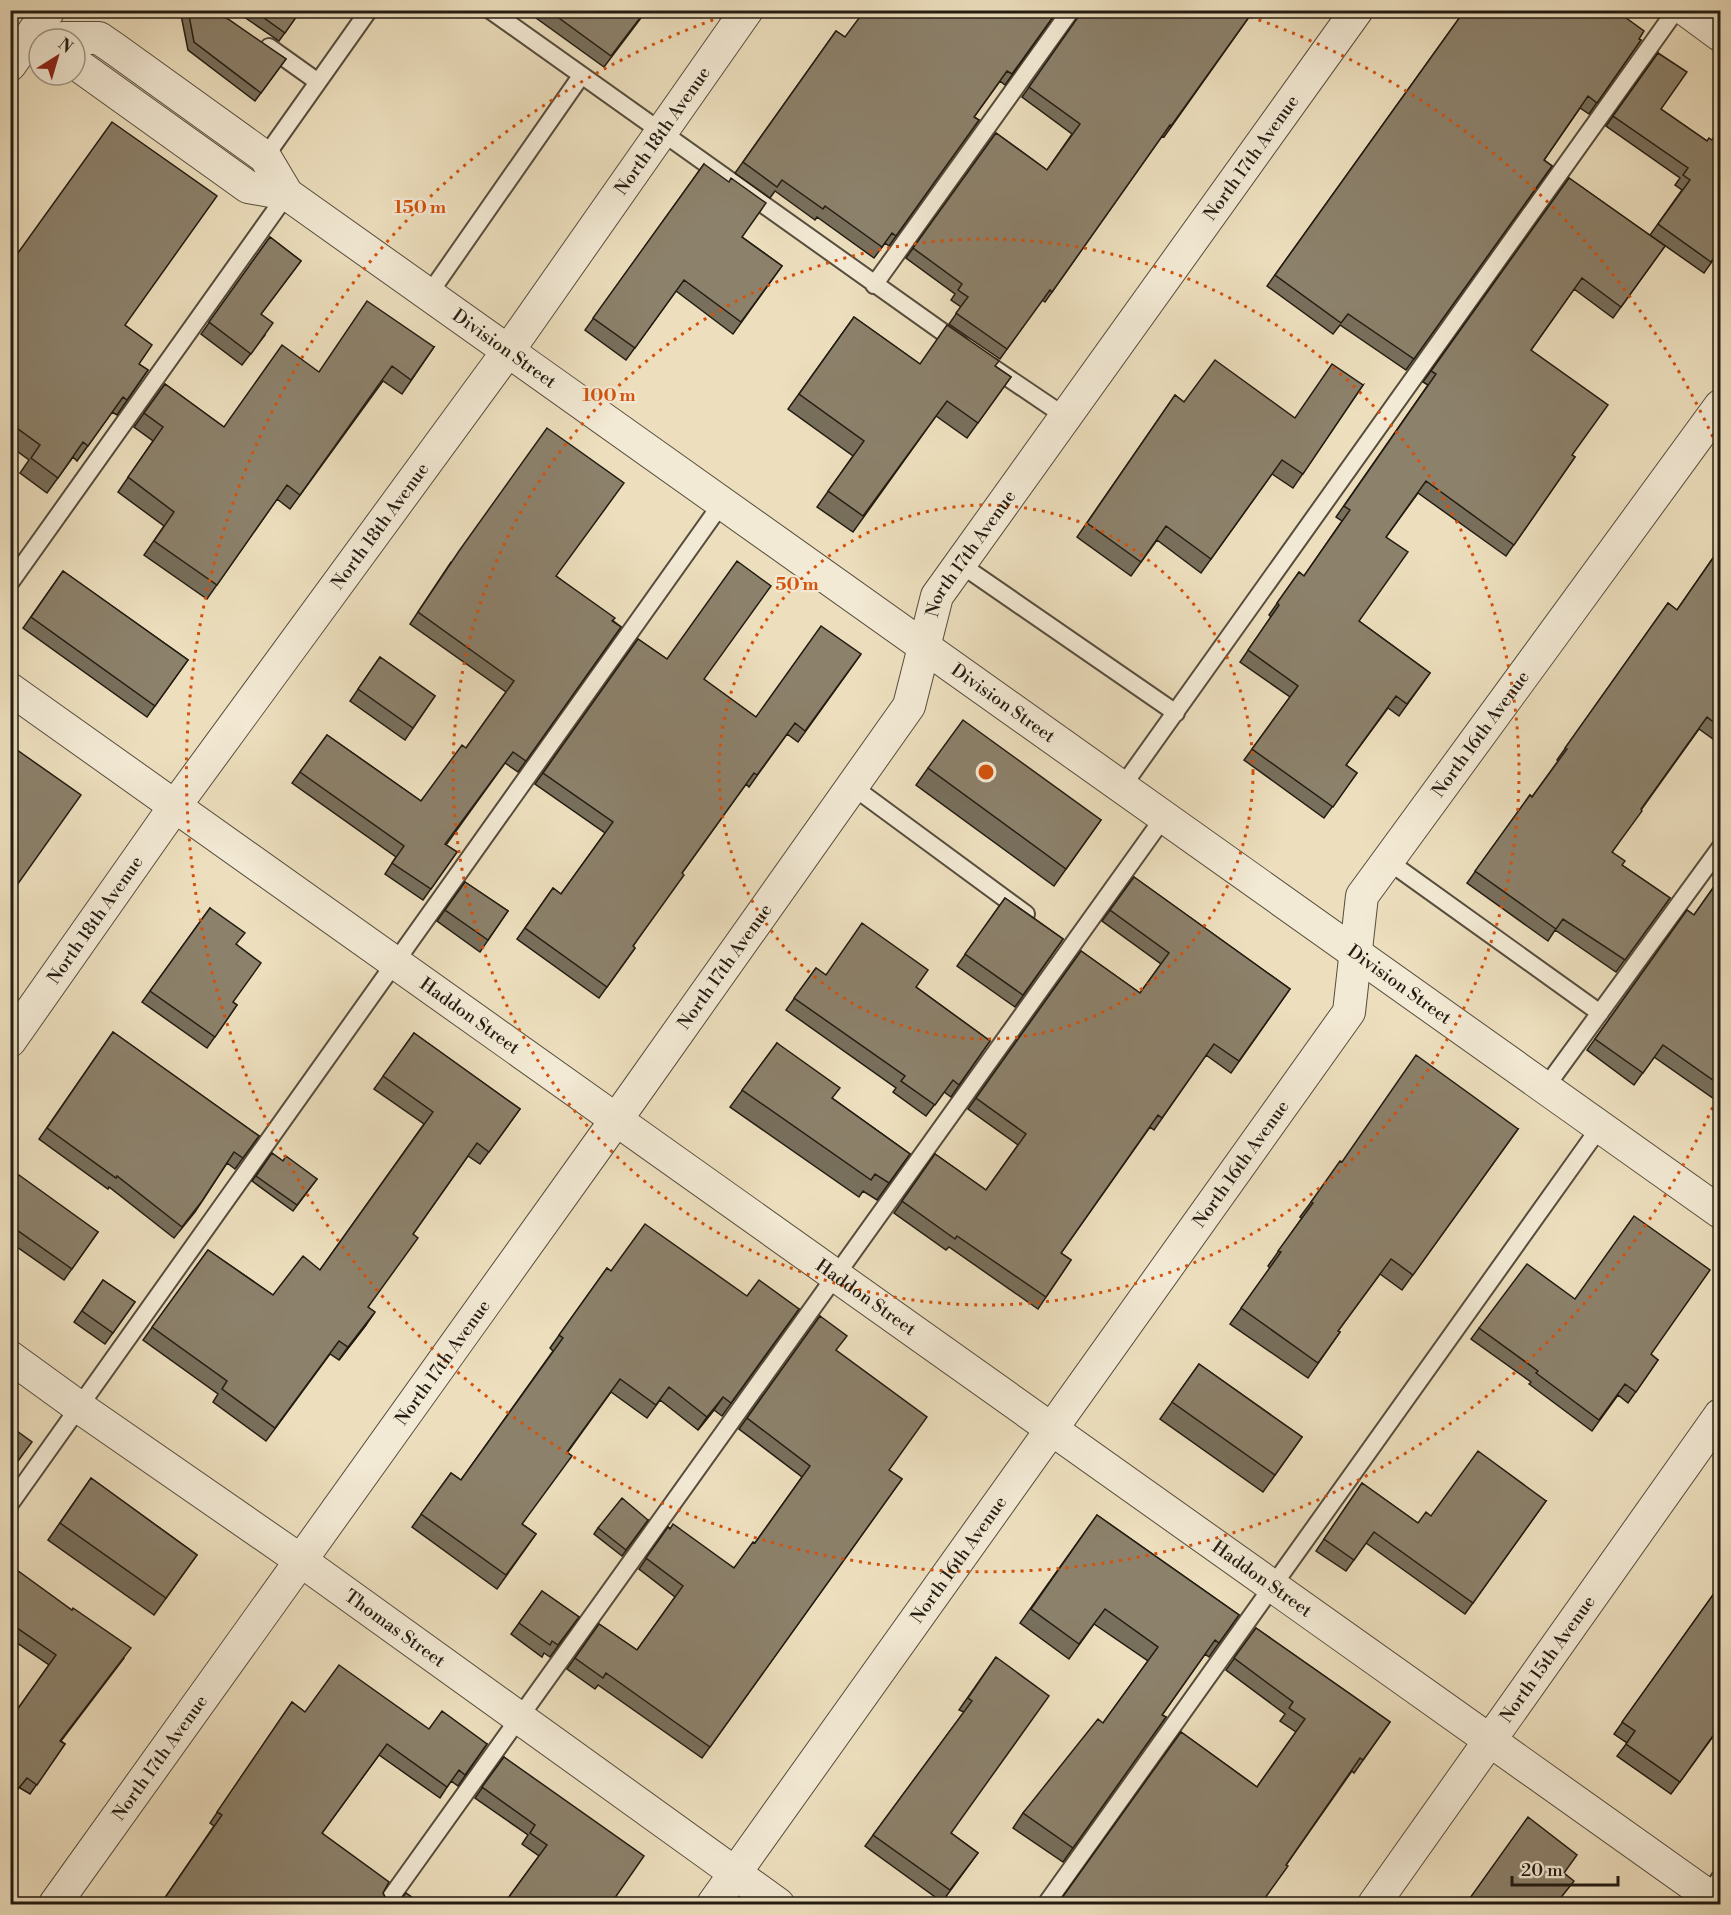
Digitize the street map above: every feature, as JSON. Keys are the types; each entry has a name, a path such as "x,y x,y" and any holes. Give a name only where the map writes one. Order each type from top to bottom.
{"street":[{"name":"North 18th Avenue","path":"10,1041 175,806 508,351 747,10"},
{"name":"North 17th Avenue","path":"55,1905 909,706 937,596 1357,10"},
{"path":"1686,10 1720,35"},
{"name":"Division Street","path":"87,36 99,38 265,157 287,194 1720,1212"},
{"path":"10,65 27,52"},
{"name":"Division Street","path":"87,58 248,187 287,194"},
{"name":"North 16th Avenue","path":"713,1905 1349,1012 1362,896 1720,406"},
{"name":"Haddon Street","path":"10,690 1490,1741 1713,1895"},
{"name":"Thomas Street","path":"10,1357 300,1560 778,1905"},
{"name":"North 15th Avenue","path":"1374,1905 1720,1415"}],"lane":[{"path":"265,157 369,10"},
{"path":"490,10 874,285 1066,417"},
{"path":"874,285 1071,10"},
{"path":"1122,787 1676,10"},
{"path":"254,37 318,82"},
{"path":"429,294 581,76"},
{"path":"10,583 287,194"},
{"path":"10,1504 722,503"},
{"path":"960,564 1176,712"},
{"path":"852,786 1042,925"},
{"path":"386,1905 835,1276 1066,943 1164,817"},
{"path":"1545,1088 1720,848"},
{"path":"1388,861 1600,1013"},
{"path":"1046,1905 1600,1127"}],"building":[{"path":"188,10 210,10 228,19 286,59 261,93 194,42"},
{"path":"253,10 301,10 285,33"},
{"path":"548,10 646,10 611,56"},
{"path":"865,10 1058,10 1012,74 1007,71 974,117 979,120 896,236 892,233 882,247 825,206 823,209 782,180 777,187 743,162 836,31 845,37"},
{"path":"1083,10 1254,10 1052,292 1050,290 1007,349 956,313 968,297 958,290 962,284 913,248 996,133 1047,170 1080,124 1029,87"},
{"path":"1465,10 1615,10 1644,31 1639,39 1641,40 1597,103 1588,96 1544,160 1552,166 1414,359 1348,314 1341,323 1275,275"},
{"path":"1658,53 1687,72 1661,109 1707,141 1709,138 1712,140 1720,128 1720,250 1711,262 1658,224 1690,180 1683,175 1688,168 1613,116"},
{"path":"112,122 217,196 125,325 152,345 139,364 148,370 127,400 123,397 88,446 83,442 58,478 31,458 40,445 10,423 10,264"},
{"path":"704,164 729,182 731,178 766,203 742,237 782,266 741,322 684,280 635,348 593,318"},
{"path":"1569,178 1665,246 1621,307 1582,278 1531,350 1608,405 1572,455 1575,457 1514,545 1426,481 1386,537 1408,552 1359,621 1430,673 1407,704 1396,696 1346,765 1357,773 1333,807 1252,749 1298,686 1248,650 1299,572 1304,576 1350,510 1344,506 1436,374 1431,371"},
{"path":"270,237 301,261 261,314 273,323 251,354 209,322"},
{"path":"367,301 434,347 411,380 392,366 300,495 287,485 217,585 154,541 174,512 128,477 163,427 144,413 165,384 224,427 282,345 319,372"},
{"path":"854,317 920,364 947,325 999,361 995,366 1011,377 978,423 947,401 863,516 828,491 864,441 799,394"},
{"path":"1215,360 1295,418 1332,364 1363,385 1303,474 1282,460 1211,559 1166,526 1141,562 1087,523 1175,395 1184,402"},
{"path":"547,428 624,483 556,576 615,618 612,621 621,627 526,761 513,752 445,844 457,852 431,889 392,863 404,846 300,772 327,735 421,801 462,745 466,748 514,681 418,612"},
{"path":"1720,548 1720,727 1707,717 1612,852 1625,861 1622,865 1670,898 1625,960 1563,919 1556,929 1475,871 1530,795 1532,797 1567,749 1565,748 1668,603 1677,610"},
{"path":"737,561 771,586 704,679 756,717 821,626 861,654 805,731 795,723 757,775 754,773 682,873 684,875 633,946 635,948 607,987 525,928 553,888 561,894 613,822 543,773 638,639 667,659"},
{"path":"63,571 188,660 155,706 31,617"},
{"path":"380,657 435,696 413,728 358,689"},
{"path":"963,720 1101,820 1066,869 928,768"},
{"path":"10,745 81,795 10,895"},
{"path":"1134,877 1290,989 1239,1061 1214,1044 1162,1118 1158,1115 1061,1253 1071,1260 1046,1297 957,1236 955,1239 902,1201 935,1154 986,1190 1026,1134 976,1098 1081,951 1140,993 1169,953 1110,910"},
{"path":"1720,878 1720,1085 1663,1045 1643,1073 1595,1039 1687,910 1694,915"},
{"path":"465,882 508,911 488,940 445,910"},
{"path":"1005,898 1063,939 1023,995 965,954"},
{"path":"210,908 245,933 236,944 261,963 233,1002 237,1005 215,1037 150,991"},
{"path":"862,923 928,970 916,987 990,1041 959,1085 953,1080 935,1105 901,1081 905,1076 794,998 816,968 826,975"},
{"path":"113,1032 259,1136 243,1158 234,1152 182,1227 117,1176 116,1178 47,1128"},
{"path":"414,1033 520,1109 489,1152 477,1143 413,1234 418,1238 368,1307 375,1312 348,1347 339,1341 275,1428 222,1389 227,1381 152,1327 208,1250 273,1295 303,1256 320,1270 433,1112 383,1076"},
{"path":"777,1043 840,1088 832,1098 910,1154 889,1183 875,1174 871,1180 742,1090"},
{"path":"1416,1055 1518,1129 1413,1275 1391,1259 1338,1331 1340,1332 1318,1363 1241,1308 1281,1252 1278,1251 1313,1203 1311,1202 1340,1161 1342,1162"},
{"path":"272,1153 283,1161 286,1156 317,1179 297,1205 256,1176"},
{"path":"19,1175 98,1232 72,1269 10,1225 10,1187"},
{"path":"1634,1216 1710,1270 1651,1354 1658,1360 1636,1392 1625,1384 1599,1420 1479,1328 1527,1264 1575,1299"},
{"path":"645,1224 747,1296 759,1280 799,1309 731,1403 723,1397 707,1417 669,1387 656,1405 620,1379 567,1452 572,1456 522,1524 536,1534 506,1575 421,1514 451,1473 461,1480 563,1338 559,1335 607,1268 611,1271"},
{"path":"103,1280 135,1302 113,1333 82,1311"},
{"path":"820,1316 847,1336 836,1350 927,1417 889,1470 902,1479 710,1747 606,1673 603,1678 575,1658 599,1624 637,1650 683,1586 646,1558 668,1527 670,1529 673,1524 734,1568 753,1542 755,1543 810,1466 747,1418"},
{"path":"1199,1364 1302,1437 1275,1475 1172,1402"},
{"path":"10,1426 32,1442 10,1472"},
{"path":"1478,1451 1546,1501 1473,1603 1374,1532 1354,1560 1324,1539 1362,1483 1418,1523 1426,1512 1431,1516"},
{"path":"91,1478 197,1555 166,1598 60,1523"},
{"path":"622,1498 648,1520 626,1550 598,1528"},
{"path":"1097,1515 1239,1615 1219,1643 1215,1640 1162,1715 1166,1717 1073,1848 1023,1813 1098,1719 1103,1723 1158,1647 1105,1609 1079,1644 1031,1609"},
{"path":"10,1565 72,1610 73,1608 131,1648 60,1741 65,1744 37,1785 27,1778 10,1799 10,1706 17,1710 56,1655 10,1623"},
{"path":"1720,1585 1720,1726 1680,1782 1626,1744 1635,1731 1622,1722"},
{"path":"542,1591 579,1617 558,1645 552,1641 550,1645 519,1623"},
{"path":"1256,1628 1390,1722 1363,1760 1360,1758 1260,1905 1064,1905 1059,1902 1181,1732 1257,1787 1305,1719 1289,1708 1293,1702 1234,1658"},
{"path":"996,1657 1049,1696 951,1833 978,1853 950,1890 873,1835 972,1701 968,1698"},
{"path":"339,1665 429,1729 442,1711 487,1744 465,1775 459,1770 447,1787 387,1744 322,1833 389,1882 383,1893 387,1901 397,1903 406,1893 423,1905 160,1905 222,1815 217,1812 292,1702 305,1712"},
{"path":"504,1757 644,1856 610,1905 511,1905 506,1901 547,1845 530,1833 535,1825 482,1787"},
{"path":"1528,1817 1577,1855 1564,1873 1574,1881 1555,1905 1465,1905"}]}
